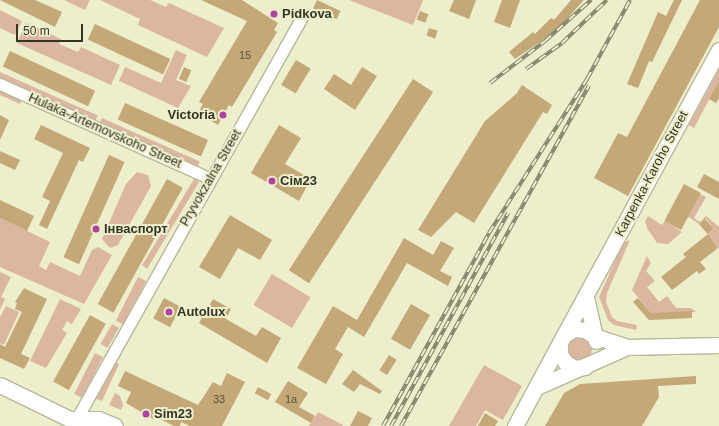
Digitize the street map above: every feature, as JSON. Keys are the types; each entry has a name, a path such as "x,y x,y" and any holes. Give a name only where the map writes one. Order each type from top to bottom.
{"main road":[{"name":"Karpenka-Karoho Street","path":"537,388 719,50"},
{"path":"586,297 594,336 598,345 598,354 589,364 575,368 566,363 560,354 562,340 574,329 585,330 594,336 627,346 719,345"},
{"path":"515,426 537,388 627,346"},
{"path":"0,385 77,424 98,419 115,426"}],"street":[{"name":"Pryvokzalna Street","path":"77,424 211,179 304,14"},
{"name":"Hulaka-Artemovskoho Street","path":"0,84 211,179"}],"shaded area":[{"path":"64,0 90,0 85,10"},
{"path":"100,0 150,0 166,7 169,3 224,28 207,57 138,25 140,19"},
{"path":"349,0 423,0 413,25"},
{"path":"0,10 22,21 15,35 0,28"},
{"path":"26,23 61,39 59,44 78,52 81,47 120,65 111,85 17,43"},
{"path":"176,50 187,55 176,80 191,86 178,108 119,81 125,67 161,83"},
{"path":"719,69 719,81 694,128 689,125"},
{"path":"0,72 98,116 95,121 0,79"},
{"path":"0,88 22,99 20,104 0,95"},
{"path":"102,118 200,162 197,167 100,123"},
{"path":"137,172 148,175 151,186 118,245 110,248 102,239 126,184"},
{"path":"194,179 199,182 147,269 142,266"},
{"path":"700,194 706,197 694,218 700,222 706,216 719,227 719,249 708,234 714,229 706,219 699,224 687,216"},
{"path":"648,216 662,225 665,221 682,232 668,244 657,243 647,228 645,221"},
{"path":"0,218 50,242 39,266 46,270 50,262 80,276 92,250 98,247 112,255 84,304 0,267"},
{"path":"630,240 607,293 606,302 612,317 617,321 637,325 636,330 614,325 608,320 599,297 623,243"},
{"path":"647,256 651,263 646,271 655,281 647,287 659,302 667,296 676,308 691,308 696,312 651,313 632,290"},
{"path":"0,272 11,277 1,297 5,299 0,310"},
{"path":"272,274 311,297 292,328 253,305"},
{"path":"138,277 146,281 124,325 116,321"},
{"path":"60,299 81,309 72,324 67,321 62,330 67,333 46,368 30,361"},
{"path":"6,306 19,312 4,345 0,343 0,317"},
{"path":"112,324 119,328 107,348 100,344"},
{"path":"579,336 588,340 592,349 588,358 579,362 570,358 566,349 570,340"},
{"path":"95,353 103,357 82,398 74,394"},
{"path":"115,362 119,364 102,401 94,398"},
{"path":"484,365 522,386 503,420 485,410 476,426 449,426"},
{"path":"115,393 120,396 123,405 121,410 109,405"},
{"path":"318,412 343,425 309,426"}],"building":[{"path":"0,0 35,0 62,12 55,27"},
{"path":"201,0 242,0 278,23 274,30 277,32 232,107 229,105 218,125 198,113 203,104 199,102 247,21"},
{"path":"317,0 341,11 337,19 313,8"},
{"path":"454,0 476,0 469,19 449,11"},
{"path":"502,0 520,0 510,28 494,22"},
{"path":"571,0 584,0 556,31 515,59 509,52 533,32 535,34 551,18 554,20"},
{"path":"674,0 682,0 652,62 649,61 638,88 627,84 658,12 666,16"},
{"path":"700,0 719,0 719,27 628,196 594,178 618,133 627,137"},
{"path":"420,11 428,14 425,23 417,19"},
{"path":"95,24 170,59 163,74 88,39"},
{"path":"429,28 438,31 435,38 427,36"},
{"path":"10,51 95,91 88,106 3,66"},
{"path":"296,60 311,69 296,94 281,85"},
{"path":"184,67 191,70 186,82 179,79"},
{"path":"362,67 377,76 355,110 324,89 334,74 351,85"},
{"path":"413,79 433,92 309,283 289,270"},
{"path":"719,81 719,98 716,103 709,99"},
{"path":"522,85 552,105 547,114 543,112 474,223 456,212 431,237 418,230 485,121 516,94"},
{"path":"125,103 208,140 201,156 118,119"},
{"path":"0,115 9,120 0,140"},
{"path":"41,125 90,148 83,162 79,160 47,229 39,225 50,201 42,197 63,153 34,139"},
{"path":"279,125 301,138 285,164 311,179 299,201 251,173"},
{"path":"0,151 20,160 15,170 0,163"},
{"path":"109,155 125,162 79,264 63,257"},
{"path":"704,174 719,182 719,199 697,187"},
{"path":"167,179 183,188 113,313 98,304"},
{"path":"684,184 701,193 681,230 664,221"},
{"path":"0,200 34,216 27,231 0,218"},
{"path":"230,215 272,240 260,260 238,248 220,279 199,267"},
{"path":"705,219 714,229 708,234 699,224"},
{"path":"708,234 718,248 700,262 706,269 699,274 697,271 672,290 661,277 686,257 683,254"},
{"path":"404,238 433,255 441,241 454,248 440,271 452,277 448,286 407,263 364,337 348,327 335,349 343,354 326,384 297,368 333,306 357,320"},
{"path":"24,288 47,299 21,354 30,358 24,369 0,358 0,344 5,347 22,312 15,309 17,303 15,302"},
{"path":"164,298 181,307 170,327 153,318"},
{"path":"638,298 651,313 692,311 692,318 649,320 633,302"},
{"path":"213,299 231,309 226,319 256,336 262,327 281,338 267,363 199,323"},
{"path":"411,304 430,315 410,350 391,339"},
{"path":"90,315 106,324 69,390 53,381"},
{"path":"389,355 397,360 387,375 379,370"},
{"path":"353,370 382,391 380,394 360,384 354,392 342,384"},
{"path":"125,371 198,405 213,382 221,386 227,373 245,382 222,426 190,426 181,422 180,426 174,426 154,416 153,419 126,403 131,392 118,386"},
{"path":"696,376 696,384 658,386 659,397 642,426 545,426 564,393 580,384"},
{"path":"288,381 308,393 299,407 315,416 311,423 275,402"},
{"path":"258,387 271,394 268,400 255,393"},
{"path":"358,411 372,418 368,426 350,426"},
{"path":"485,413 498,421 495,426 478,426"}],"railway":[{"path":"490,83 545,41 591,0"},
{"path":"526,69 562,43 607,0"},
{"path":"383,426 489,233 587,79 630,0"},
{"path":"401,426 589,86"},
{"path":"391,426 508,213"}],"place":[{"name":"Pidkova","path":"274,14"},
{"name":"Victoria","path":"223,115"},
{"name":"Сім23","path":"272,181"},
{"name":"Інваспорт","path":"96,229"},
{"name":"Autolux","path":"169,312"},
{"name":"Sim23","path":"146,414"}]}
